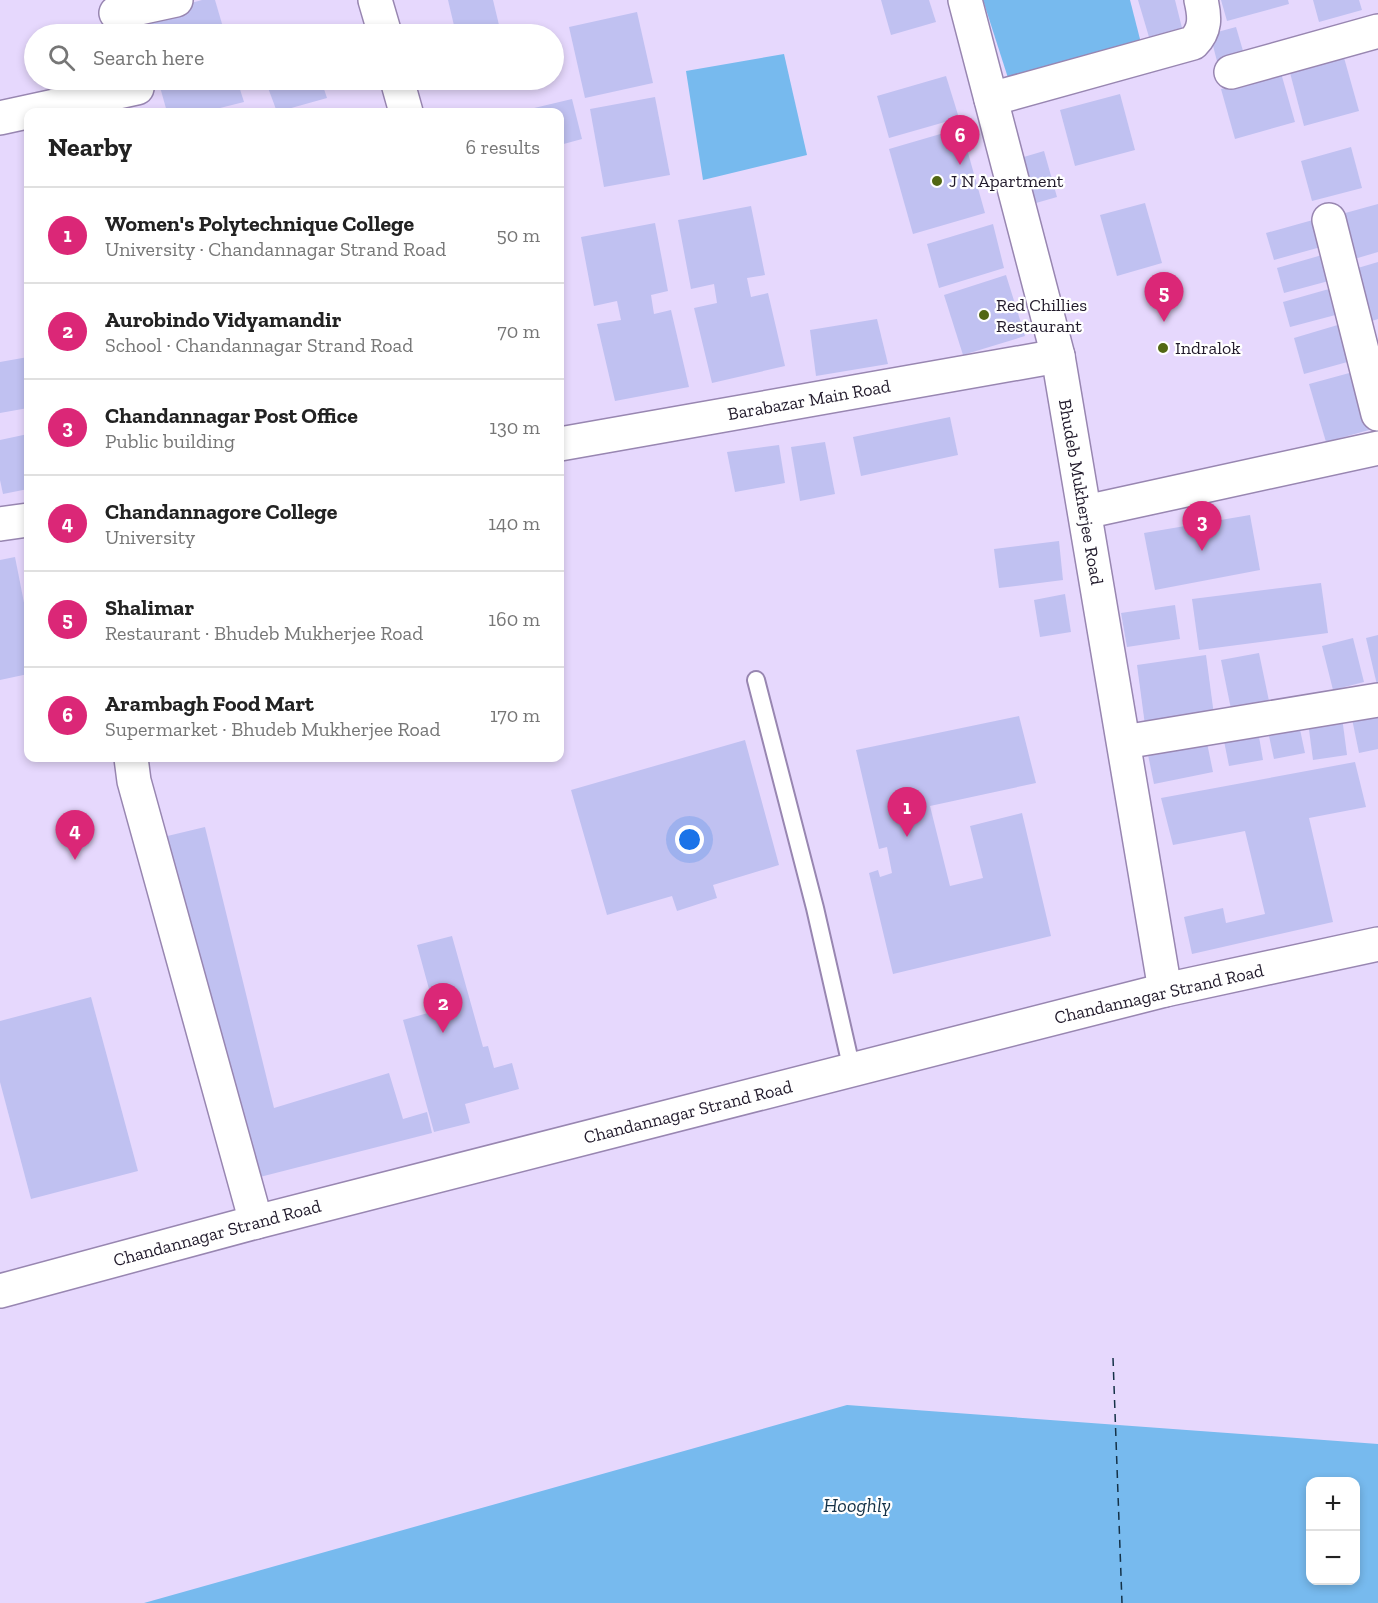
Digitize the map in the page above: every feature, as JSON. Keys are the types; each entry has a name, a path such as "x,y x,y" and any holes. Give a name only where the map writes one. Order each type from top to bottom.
{"street":[{"path":"117,16 176,0"},
{"path":"375,0 382,24"},
{"name":"Bhudeb Mukherjee Road","path":"965,0 1058,356 1166,990"},
{"path":"991,99 1193,43 1201,34 1204,25 1201,0"},
{"path":"1231,72 1378,31"},
{"path":"400,90 405,108"},
{"path":"55,108 138,93"},
{"path":"0,118 24,114"},
{"path":"1329,220 1378,414"},
{"name":"Barabazar Main Road","path":"564,443 1058,356"},
{"path":"1085,512 1378,448"},
{"path":"0,524 24,520"},
{"path":"1124,742 1378,700"},
{"path":"132,762 134,781 256,1222"},
{"name":"Chandannagar Strand Road","path":"0,1291 256,1222 1166,990 1378,944"}],"lane":[{"path":"756,680 815,908 852,1070"}],"water":[{"path":"983,0 1130,0 1141,43 1009,81"},
{"path":"784,54 807,155 703,180 686,71"},
{"name":"Hooghly","path":"847,1405 1378,1444 1378,1603 144,1603"}],"building":[{"path":"202,0 215,0 222,24 142,24 140,17"},
{"path":"448,0 493,0 499,24 454,24"},
{"path":"881,0 929,0 936,22 891,35"},
{"path":"1138,0 1175,0 1182,28 1149,37"},
{"path":"1221,0 1288,0 1289,4 1227,21"},
{"path":"1313,0 1359,0 1362,10 1319,22"},
{"path":"637,12 653,83 585,98 569,27"},
{"path":"1236,27 1246,61 1219,69 1210,34"},
{"path":"1343,54 1359,111 1304,126 1289,69"},
{"path":"1281,73 1295,122 1235,139 1221,89"},
{"path":"946,76 959,118 889,138 877,96"},
{"path":"161,90 240,90 244,102 220,108 166,108"},
{"path":"269,90 324,90 327,98 291,108 276,108"},
{"path":"1120,94 1135,150 1075,166 1060,110"},
{"path":"655,97 670,175 604,187 590,109"},
{"path":"572,99 582,139 564,144 564,108 534,108"},
{"name":"J N Apartment","path":"961,128 985,213 913,234 889,149"},
{"path":"1351,147 1362,188 1312,201 1301,161"},
{"path":"1044,151 1057,197 1029,205 1017,159"},
{"path":"1145,203 1162,263 1117,276 1100,215"},
{"path":"1378,204 1378,252 1351,260 1338,215"},
{"path":"751,206 765,275 747,278 751,297 768,293 785,366 712,383 694,308 717,303 714,284 691,289 678,220"},
{"path":"1320,218 1328,245 1274,260 1266,233"},
{"path":"655,223 668,291 651,295 654,314 671,310 689,387 615,401 597,324 621,320 617,301 594,306 581,237"},
{"path":"993,224 1004,268 939,288 927,244"},
{"path":"1329,253 1336,279 1284,293 1277,268"},
{"path":"1378,262 1378,319 1366,323 1351,270"},
{"name":"Red Chillies Restaurant","path":"1006,275 1025,336 963,355 944,295"},
{"path":"1336,287 1343,313 1290,327 1283,302"},
{"path":"877,319 888,364 816,376 810,330"},
{"path":"1341,324 1351,361 1304,374 1294,338"},
{"path":"24,358 24,409 0,413 0,362"},
{"path":"1353,372 1369,430 1326,442 1309,384"},
{"path":"950,417 958,455 861,476 853,437"},
{"path":"24,435 24,490 3,494 0,480 0,440"},
{"path":"825,442 835,494 800,501 791,447"},
{"path":"779,445 785,483 735,492 727,452"},
{"path":"1250,515 1260,570 1155,590 1144,533"},
{"path":"1059,541 1063,580 999,588 994,549"},
{"path":"15,557 24,603 24,675 0,680 0,560"},
{"path":"1321,583 1328,633 1199,650 1192,599"},
{"path":"1065,594 1071,632 1040,637 1034,600"},
{"path":"1175,605 1180,639 1127,647 1121,613"},
{"path":"1378,635 1378,685 1377,685 1366,638"},
{"path":"1353,638 1364,682 1333,690 1322,646"},
{"path":"1259,653 1269,701 1231,709 1221,660"},
{"path":"1206,655 1214,715 1145,725 1137,665"},
{"path":"1378,708 1378,749 1359,753 1351,714"},
{"path":"1019,716 1036,783 930,806 950,886 983,878 970,826 1022,813 1051,936 893,974 869,873 878,870 880,877 892,873 887,847 879,849 856,750"},
{"path":"1342,717 1347,755 1313,760 1308,722"},
{"path":"1298,720 1305,753 1274,759 1267,727"},
{"path":"1257,725 1263,760 1229,766 1222,731"},
{"path":"1205,733 1213,772 1154,784 1146,745"},
{"path":"745,740 779,865 713,885 717,898 677,911 672,896 607,915 571,790"},
{"path":"1355,762 1366,807 1309,818 1333,922 1192,954 1184,917 1223,908 1226,923 1265,914 1245,831 1173,845 1161,798"},
{"path":"205,827 274,1108 389,1073 403,1119 427,1112 432,1133 256,1178 159,838"},
{"path":"452,936 483,1047 488,1046 494,1068 512,1063 519,1089 465,1104 470,1123 434,1132 403,1020 435,1011 417,945"},
{"path":"91,997 138,1171 31,1199 0,1082 0,1021"}],"ferry route":[{"path":"1113,1358 1122,1603"}],"place":[{"name":"Arambagh Food Mart","path":"960,165"},
{"name":"J N Apartment","path":"937,181"},
{"name":"Red Chillies Restaurant","path":"984,315"},
{"name":"Shalimar","path":"1164,322"},
{"name":"Indralok","path":"1163,348"},
{"name":"Chandannagar Post Office","path":"1202,551"},
{"name":"Women's Polytechnique College","path":"907,837"},
{"name":"Chandannagore College","path":"75,860"},
{"name":"Aurobindo Vidyamandir","path":"443,1033"}]}
